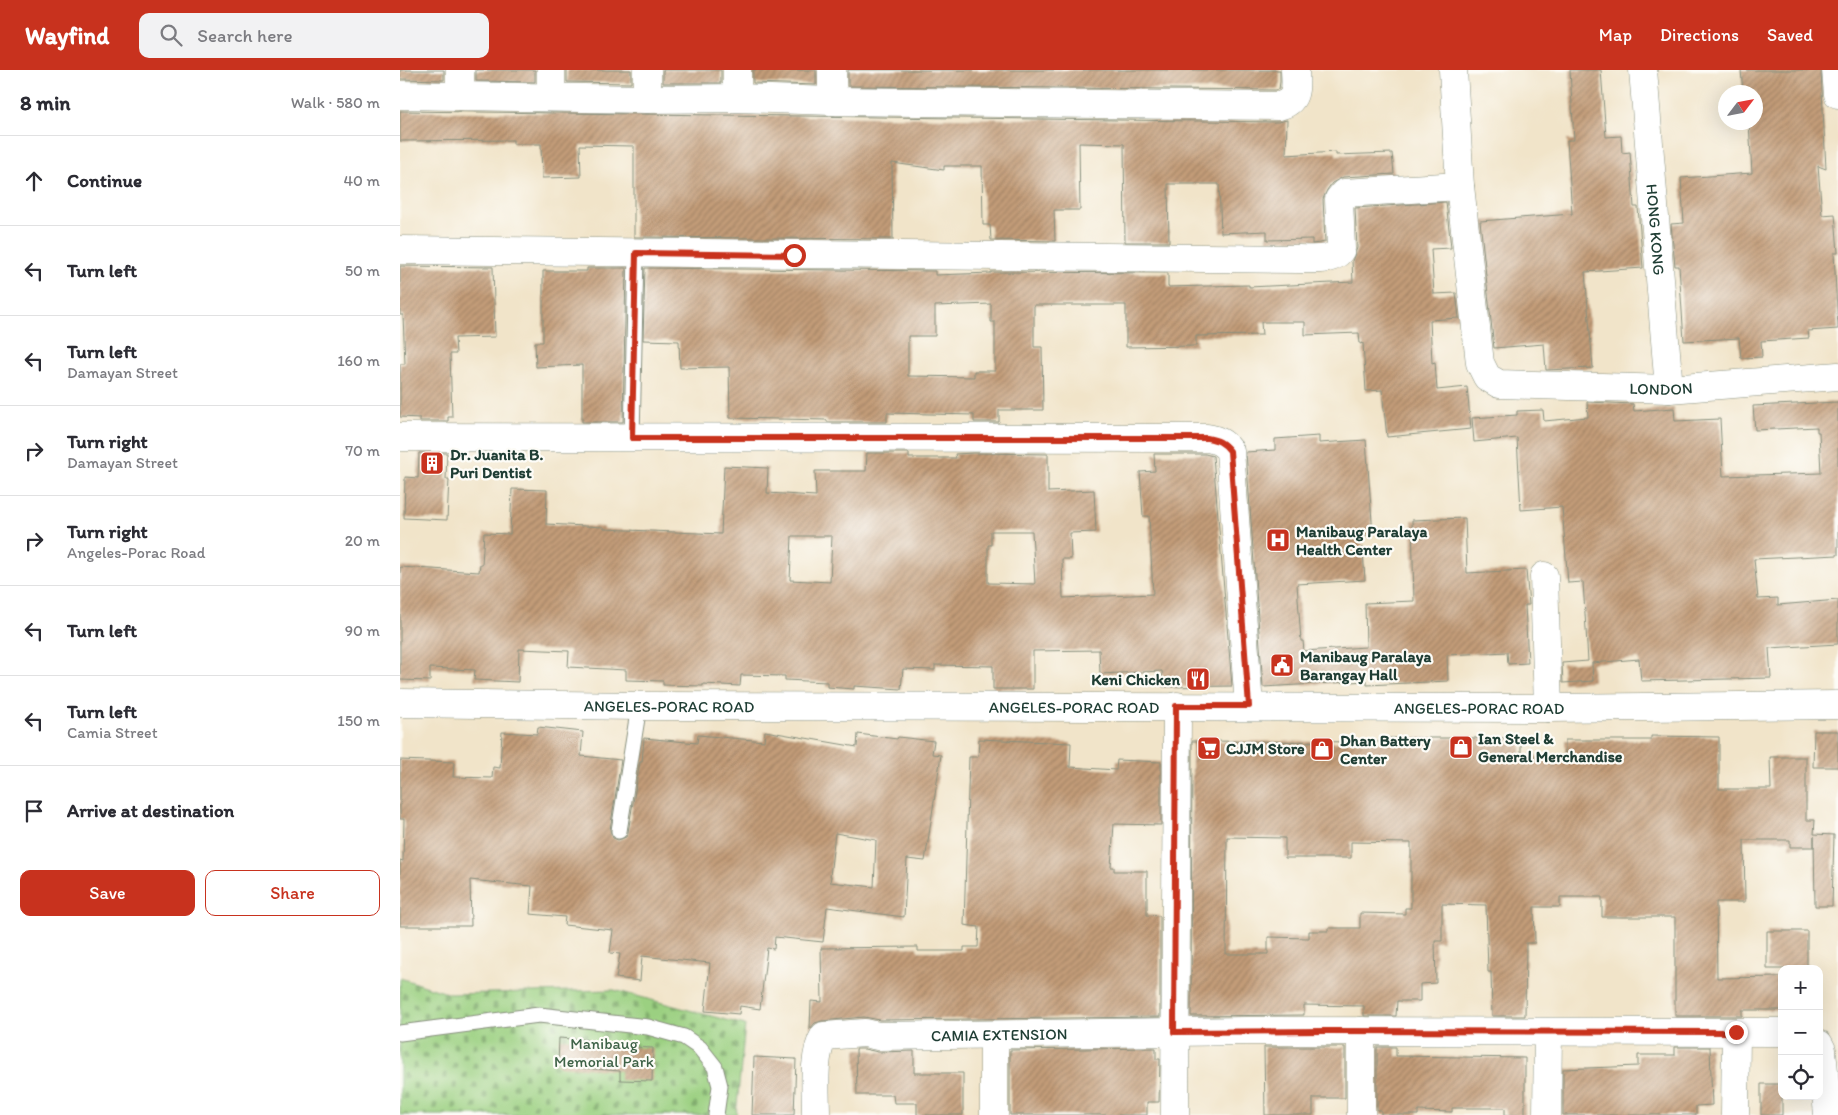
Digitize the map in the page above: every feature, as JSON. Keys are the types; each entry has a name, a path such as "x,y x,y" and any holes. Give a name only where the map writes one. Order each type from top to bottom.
{"street":[{"path":"551,70 551,97"},
{"path":"647,70 647,99"},
{"path":"736,70 737,98"},
{"path":"832,70 832,101"},
{"path":"400,95 460,83 551,97 1278,106 1286,104 1292,98 1296,86 1295,70"},
{"path":"400,250 1328,258 1336,255 1341,250 1340,200 1344,193 1374,193 1460,186 1453,70"},
{"name":"HONG KONG","path":"1642,70 1669,389"},
{"path":"1836,70 1838,94"},
{"name":"LONDON","path":"1460,186 1480,363 1487,377 1499,384 1669,389 1838,376"},
{"path":"400,437 1207,438 1218,440 1225,444 1230,451 1249,706"},
{"path":"1544,576 1548,708"},
{"name":"ANGELES-PORAC ROAD","path":"400,703 639,706 1548,708 1838,705"},
{"path":"1175,1115 1176,706"},
{"path":"1361,1031 1361,1115"},
{"name":"CAMIA EXTENSION","path":"816,1115 816,1074 819,1047 824,1036 865,1033 878,1036 1361,1031 1778,1032"},
{"path":"1547,1115 1548,1032"},
{"path":"1734,1115 1736,1032"},
{"path":"994,1035 994,1115"},
{"path":"1823,1055 1831,1108"}],"lane":[{"path":"632,438 636,253"},
{"path":"619,831 639,706"},
{"path":"400,1033 539,1015 648,1027 684,1037 700,1048 715,1067 720,1086 716,1115"}],"green space":[{"name":"Manibaug Memorial Park","path":"400,978 450,994 614,990 745,1025 736,1115 400,1115"}],"building":[{"path":"400,70 444,70 444,80 400,79"},
{"path":"476,70 535,70 535,82 476,81"},
{"path":"567,70 631,70 631,83 567,82"},
{"path":"663,70 721,70 721,83 663,83"},
{"path":"753,70 816,70 816,85 753,83"},
{"path":"848,70 1280,70 1280,82 1279,89 1276,90 848,86"},
{"path":"1570,70 1601,70 1606,137 1621,136 1622,153 1630,152 1634,207 1638,207 1643,268 1585,272 1593,368 1546,370 1544,344 1494,348 1480,221 1572,214 1567,140 1574,140"},
{"path":"1741,70 1821,70 1826,169 1818,166 1822,215 1835,214 1838,253 1834,253 1838,329 1808,331 1809,338 1761,341 1762,357 1741,358 1739,338 1684,341 1679,266 1675,266 1671,224 1684,223 1681,178 1752,173 1749,130 1763,130 1763,85 1742,85"},
{"path":"400,111 1278,122 1287,120 1286,155 1336,152 1336,155 1392,153 1394,174 1343,177 1332,183 1323,199 1325,242 1312,244 1312,239 1267,240 1267,231 1221,233 1219,184 1168,184 1169,242 1125,242 1124,144 1079,143 1080,210 1054,210 1055,241 991,240 990,225 983,225 982,166 944,166 944,170 892,163 893,239 634,237 634,146 580,145 581,177 542,178 541,144 513,144 513,140 400,141"},
{"path":"1446,202 1451,248 1431,249 1434,294 1456,293 1459,318 1430,320 1432,363 1435,362 1437,390 1467,387 1471,429 1387,437 1382,390 1366,391 1363,343 1360,344 1359,333 1305,335 1305,322 1261,322 1262,335 1196,336 1196,346 1126,347 1126,305 1034,305 1034,347 1042,347 1043,410 999,410 999,422 974,422 974,415 887,413 887,422 827,422 827,420 730,418 729,367 680,368 679,341 643,340 645,268 935,271 935,275 991,272 1168,273 1168,287 1249,285 1249,287 1353,282 1352,261 1357,248 1355,208","holes":["991,304 991,322 995,322 995,371 974,371 974,377 908,376 908,336 935,336 935,306"]},
{"path":"400,266 493,267 495,337 455,338 456,354 450,354 452,417 448,417 448,421 420,421 420,418 400,417 400,364 405,364 403,315 400,315"},
{"path":"587,268 626,268 623,422 582,422 582,365 536,367 535,342 543,342 543,271 587,271"},
{"path":"1587,402 1633,404 1634,411 1674,408 1675,421 1720,419 1723,476 1821,473 1819,432 1817,432 1817,427 1755,430 1753,406 1838,402 1838,555 1754,559 1758,599 1778,598 1778,605 1838,600 1838,644 1769,648 1771,678 1641,681 1639,659 1592,663 1593,681 1563,683 1562,663 1588,661 1583,582 1568,583 1562,507 1521,510 1517,438 1474,442 1472,418 1517,415 1517,411 1543,410 1544,421 1588,417"},
{"path":"1319,436 1319,443 1366,440 1373,535 1362,536 1365,580 1297,584 1301,641 1303,641 1304,651 1366,647 1365,603 1414,601 1412,520 1465,518 1467,573 1526,570 1529,605 1525,605 1528,663 1508,664 1507,652 1447,655 1448,681 1367,685 1367,681 1263,687 1246,452 1275,450 1275,439"},
{"path":"419,453 447,453 446,479 449,479 447,520 404,518 405,477 418,478"},
{"path":"867,453 909,453 909,458 956,458 955,454 974,453 1048,454 1048,492 1094,490 1096,532 1070,533 1071,559 1062,559 1063,598 1153,594 1149,516 1143,516 1140,472 1155,471 1154,454 1205,454 1213,456 1232,686 1163,687 1162,671 1100,674 1099,650 1033,651 1033,689 993,689 993,666 935,665 935,670 903,669 901,689 854,686 854,689 827,687 827,682 785,680 785,676 741,675 740,686 703,684 703,686 663,685 663,681 626,680 626,670 568,667 569,651 519,649 518,682 474,680 475,670 430,668 430,681 400,680 400,567 479,572 480,564 482,564 484,533 510,534 512,489 547,490 546,524 604,527 604,529 721,534 724,466 768,468 767,493 816,496 815,471 866,471","holes":["991,531 1032,531 1035,584 988,583 988,545 991,545","792,536 832,536 830,582 790,580"]},
{"path":"538,727 583,732 581,756 621,760 610,830 613,838 618,840 626,837 628,832 640,762 642,762 644,738 697,743 698,735 764,741 765,731 857,747 858,734 934,741 932,754 941,755 925,861 907,859 904,917 827,907 823,942 775,937 774,949 767,948 760,1009 740,1006 739,1014 705,1011 710,963 642,956 640,981 616,978 620,954 610,953 613,930 564,925 565,917 530,914 532,886 470,880 471,926 400,926 400,860 403,861 404,819 400,819 400,760 454,762 453,777 492,778 493,767 500,768 502,732 537,734","holes":["835,833 876,840 874,887 830,882"]},
{"path":"1814,731 1838,731 1838,767 1813,767"},
{"path":"1651,736 1719,737 1719,789 1771,789 1770,757 1806,757 1806,820 1815,820 1814,834 1834,835 1832,906 1815,906 1814,836 1814,847 1790,847 1790,840 1744,840 1745,902 1716,902 1717,978 1778,977 1778,1010 1742,1010 1742,1016 1675,1016 1675,917 1602,917 1602,897 1560,897 1560,907 1534,907 1535,943 1526,943 1525,1016 1492,1016 1491,972 1488,972 1486,905 1442,904 1442,941 1435,941 1436,983 1420,984 1420,1001 1397,1001 1396,1016 1364,1016 1364,1006 1304,1005 1304,1015 1191,1016 1192,741 1380,742 1380,738 1521,738 1521,756 1565,757 1565,740 1651,740","holes":["1227,837 1285,838 1285,858 1351,858 1351,842 1411,843 1411,908 1405,908 1405,914 1360,913 1360,928 1328,928 1328,931 1309,931 1309,938 1268,937 1268,954 1226,954"]},
{"path":"979,739 1071,743 1070,767 1116,770 1117,760 1161,762 1161,825 1114,824 1111,867 1114,867 1114,871 1147,871 1147,915 1160,916 1160,1017 880,1020 864,1017 822,1021 815,1023 810,1029 811,1001 822,1002 821,948 918,947 918,951 964,951 964,947 978,947 979,927 964,925 969,757 978,757"},
{"path":"1767,931 1807,931 1807,965 1778,965 1778,969 1767,969"},
{"path":"559,1038 587,1040 586,1045 653,1048 652,1081 620,1080 620,1071 558,1066"},
{"path":"1264,1047 1345,1047 1345,1098 1313,1098 1313,1115 1265,1115"},
{"path":"1377,1047 1396,1047 1396,1056 1525,1058 1525,1115 1505,1115 1505,1108 1452,1108 1452,1112 1418,1111 1418,1115 1381,1115 1381,1110 1377,1110"},
{"path":"1675,1047 1710,1047 1712,1105 1696,1106 1696,1115 1563,1115 1563,1069 1638,1066 1638,1055 1675,1055"},
{"path":"1156,1048 1156,1059 1160,1059 1159,1102 1147,1102 1147,1115 1010,1115 1010,1050"},
{"path":"856,1049 878,1052 914,1051 914,1073 963,1073 963,1115 917,1115 917,1103 894,1103 893,1095 857,1095"},
{"path":"754,1057 796,1059 794,1115 752,1115"},
{"path":"1761,1084 1778,1084 1778,1100 1782,1100 1782,1115 1761,1115"}],"place":[{"name":"Dr. Juanita B. Puri Dentist","path":"432,463"},
{"name":"Manibaug Paralaya Health Center","path":"1278,540"},
{"name":"Manibaug Paralaya Barangay Hall","path":"1282,665"},
{"name":"Keni Chicken","path":"1198,679"},
{"name":"Ian Steel & General Merchandise","path":"1461,747"},
{"name":"CJJM Store","path":"1209,748"},
{"name":"Dhan Battery Center","path":"1322,749"}],"route":[{"path":"794,255 636,253 632,438 1207,438 1218,440 1225,444 1230,451 1249,706 1176,706 1174,1032 1736,1032"}]}
